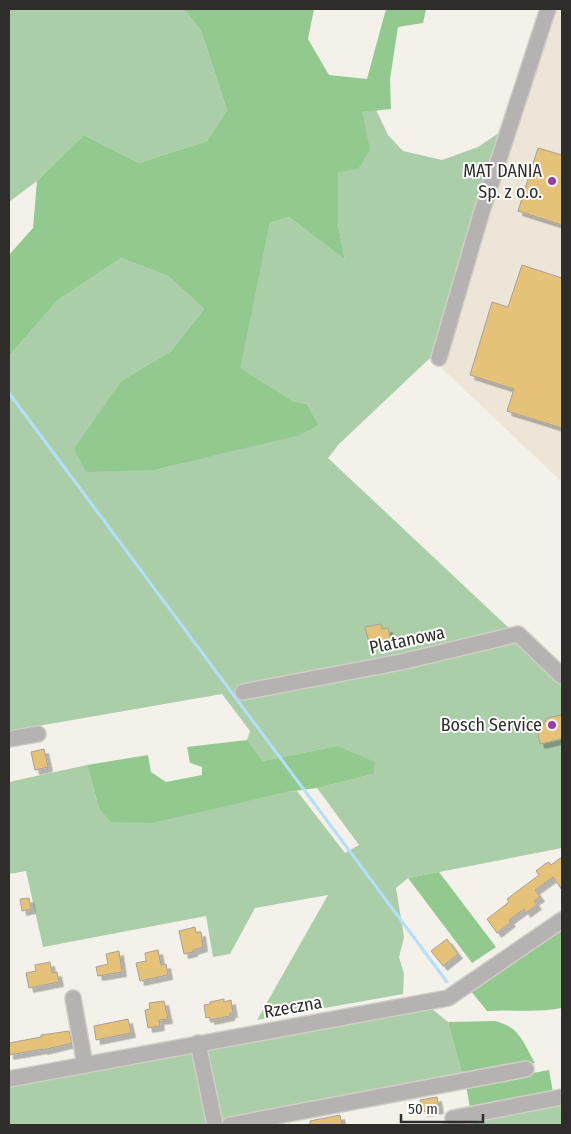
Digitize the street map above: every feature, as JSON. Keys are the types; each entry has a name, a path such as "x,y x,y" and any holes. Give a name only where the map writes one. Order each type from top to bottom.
{"street":[{"path":"438,358 482,212 548,9"},
{"name":"Platanowa","path":"243,692 401,662 518,634 562,676"},
{"path":"9,739 38,734"},
{"name":"Rzeczna","path":"9,1079 448,998 562,920"},
{"path":"74,998 85,1064"},
{"path":"198,1043 215,1125"},
{"path":"230,1125 526,1069"},
{"path":"453,1118 562,1097"}],"shaded area":[{"name":"MAT DANIA Sp. z o.o.","path":"554,9 562,9 562,482 431,358 504,125"}],"green space":[{"path":"9,9 184,9 201,31 227,110 207,141 139,163 84,135 37,181 9,202"},
{"path":"184,9 314,9 308,39 329,75 367,79 386,9 426,9 423,23 398,27 390,79 391,109 362,112 370,150 358,169 338,172 338,224 345,260 289,217 270,223 240,368 293,401 307,404 319,425 300,435 155,470 86,472 74,449 121,381 171,351 204,309 168,276 121,258 58,300 9,356 9,255 33,228 37,181 84,135 139,163 207,141 227,110 201,31"},
{"path":"376,110 388,135 403,151 442,160 478,147 500,132 430,358 339,444 328,458 562,678 562,848 408,878 396,888 404,937 399,957 404,974 403,994 257,1020 328,895 255,908 230,954 213,957 206,916 43,947 26,871 9,874 9,782 87,765 99,808 297,791 345,853 359,845 317,788 373,774 337,746 263,761 247,740 250,731 222,694 9,731 9,356 58,300 121,258 168,276 204,309 171,351 121,381 75,449 155,470 300,434 319,425 307,404 293,401 239,368 270,223 289,217 345,260 338,224 338,172 362,112"},
{"path":"247,740 263,761 337,746 375,762 373,774 317,788 286,792 152,823 111,822 99,808 87,765 148,755 151,772 166,782 202,775 202,767 190,763 187,747"},
{"path":"439,872 496,947 472,963 408,878"},
{"path":"562,931 562,1008 487,1011 470,990 557,932"},
{"path":"431,1008 448,1022 463,1077 221,1123 205,1049"},
{"path":"495,1021 510,1027 520,1036 535,1063 463,1077 448,1022"},
{"path":"196,1051 210,1125 9,1125 9,1085"},
{"path":"549,1070 553,1093 470,1108 466,1085"},
{"path":"562,1101 562,1125 435,1125"}],"building":[{"path":"538,148 562,155 562,225 518,211"},
{"path":"522,265 562,278 562,428 507,411 514,389 470,375 492,302 508,307"},
{"path":"381,624 382,629 388,628 391,643 381,645 380,640 369,642 365,627"},
{"name":"Bosch Service","path":"562,715 562,739 540,744 538,733 547,718"},
{"path":"44,749 48,767 35,770 31,752"},
{"path":"562,857 562,890 553,877 535,890 540,897 534,901 537,905 526,913 524,909 509,920 511,922 497,933 487,919 509,902 507,899 539,875 536,871 545,864 549,862 551,865"},
{"path":"29,898 31,909 22,911 20,899"},
{"path":"195,927 196,933 201,932 203,947 184,954 179,931"},
{"path":"447,939 458,954 443,966 431,951"},
{"path":"158,950 161,965 166,964 168,975 140,981 136,963 146,961 145,953"},
{"path":"119,951 122,972 98,976 96,967 108,964 106,954"},
{"path":"50,962 52,973 57,972 59,982 29,988 26,973 36,971 35,965"},
{"path":"224,999 224,1002 231,1000 233,1013 230,1013 230,1016 210,1020 210,1017 206,1018 204,1005"},
{"path":"164,1001 168,1019 159,1020 160,1026 148,1028 145,1010 150,1009 149,1003"},
{"path":"128,1019 131,1033 96,1040 94,1026"},
{"path":"69,1031 72,1043 9,1055 9,1043 41,1037 41,1035"},
{"path":"437,1097 439,1109 423,1112 420,1100"},
{"path":"340,1115 342,1125 310,1125 310,1121"}],"waterway":[{"path":"9,393 447,982"}],"place":[{"name":"MAT DANIA Sp. z o.o.","path":"552,181"},
{"name":"Bosch Service","path":"552,725"}]}
